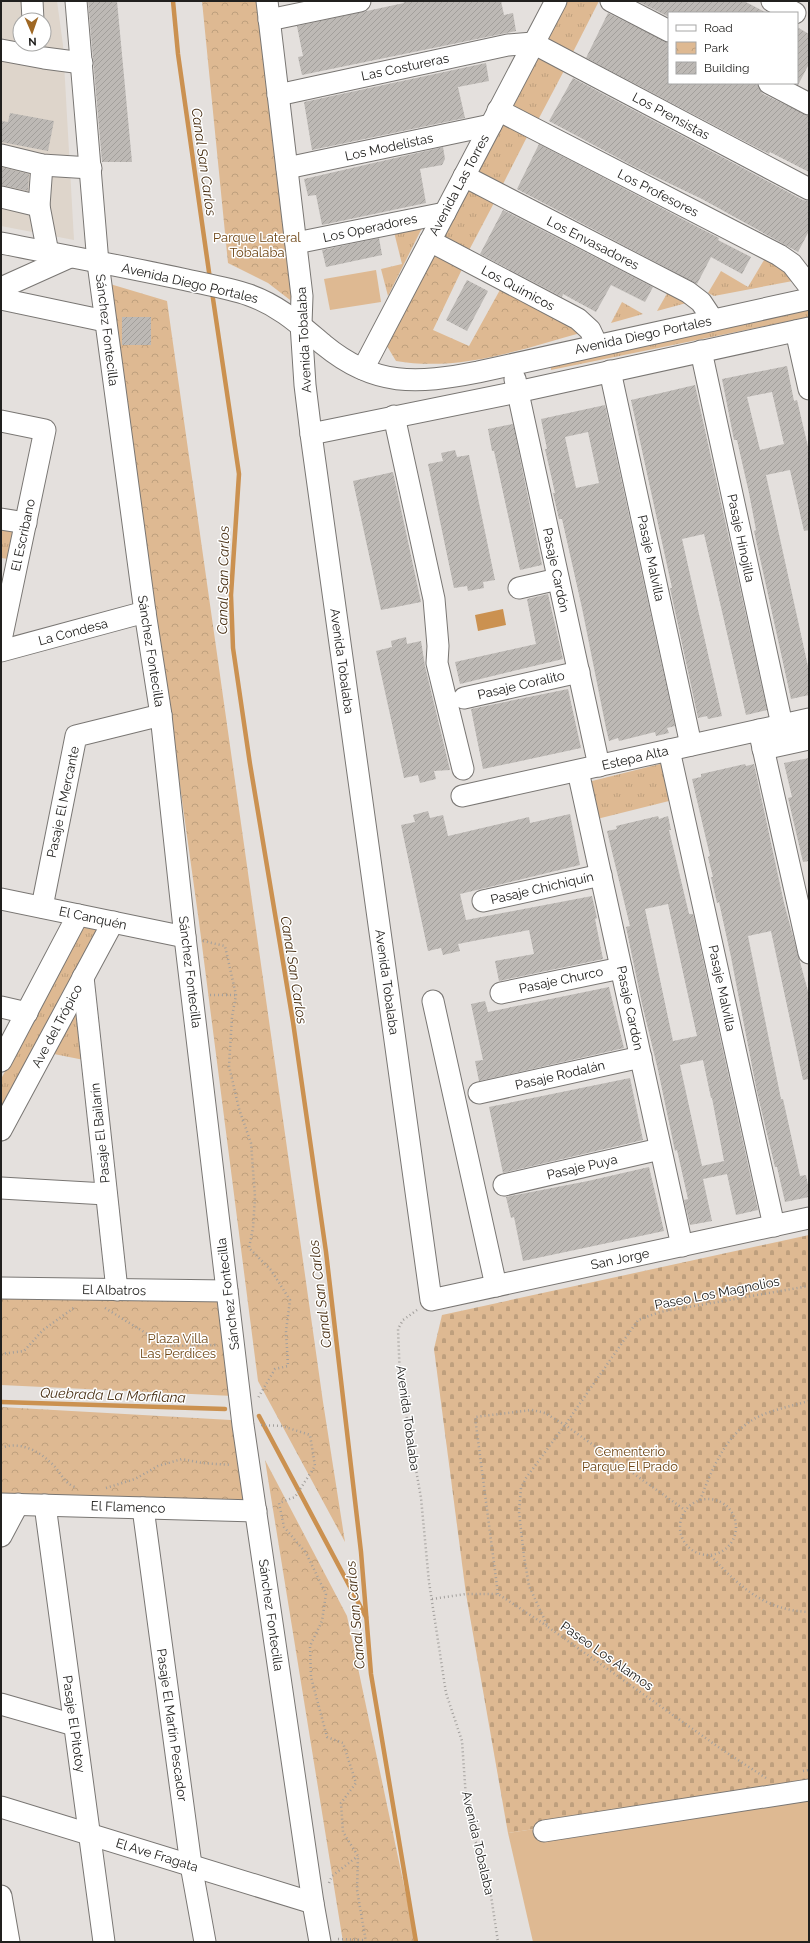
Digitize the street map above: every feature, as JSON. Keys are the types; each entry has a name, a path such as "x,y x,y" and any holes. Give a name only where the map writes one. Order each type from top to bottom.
{"street":[{"path":"32,1 33,12"},
{"name":"Sánchez Fontecilla","path":"76,1 98,263 145,612 161,715 185,937 243,1425 313,1903 326,1940"},
{"path":"268,11 360,1"},
{"name":"Avenida Las Torres","path":"363,369 556,1"},
{"path":"611,1 668,30"},
{"path":"772,1 794,12"},
{"name":"Avenida Tobalaba","path":"268,11 302,296 301,324 305,384 311,434 432,1300"},
{"path":"798,14 809,20"},
{"name":"Las Costureras","path":"278,95 508,45 533,44"},
{"name":"Los Prensistas","path":"533,44 809,188"},
{"path":"1,51 12,51"},
{"path":"41,52 82,63"},
{"path":"771,84 809,104"},
{"name":"Los Modelistas","path":"287,168 494,118"},
{"name":"Los Profesores","path":"494,118 779,255 795,268 809,286"},
{"path":"1,155 42,165 91,168"},
{"path":"42,165 39,206 48,253"},
{"name":"Los Envasadores","path":"464,176 688,292 701,302 713,320"},
{"path":"1,197 39,206"},
{"name":"Los Operadores","path":"296,243 444,213"},
{"name":"Los Químicos","path":"430,241 578,319 590,330 597,345"},
{"path":"8,285 22,275 26,267 25,259 9,245"},
{"name":"Avenida Diego Portales","path":"9,245 153,273 233,291 262,300 287,313 333,352 363,369 389,378 419,381 478,372 809,299"},
{"path":"8,285 70,257"},
{"path":"1,298 106,321"},
{"path":"803,329 809,389"},
{"name":"Avenida Diego Portales","path":"478,372 515,383 571,379 803,329"},
{"path":"539,376 543,365 548,360 554,356 569,351"},
{"name":"Pasaje Hinojilla","path":"701,351 782,725"},
{"name":"Pasaje Malvilla","path":"610,371 691,746"},
{"name":"Avenida Diego Portales","path":"311,434 394,416 539,376 571,379"},
{"name":"Pasaje Cardón","path":"515,383 599,766"},
{"path":"394,416 434,600 438,646 437,663 463,769"},
{"name":"El Escribano","path":"1,421 45,430 26,523 9,563 1,640"},
{"path":"1,519 26,523"},
{"path":"520,588 558,579"},
{"name":"La Condesa","path":"1,651 145,612"},
{"name":"Pasaje Coralito","path":"464,698 579,672"},
{"name":"Pasaje El Mercante","path":"42,907 76,736 161,715"},
{"name":"Estepa Alta","path":"761,740 782,725 809,719"},
{"name":"Estepa Alta","path":"462,796 691,746 761,740 809,739"},
{"path":"761,740 809,953"},
{"name":"Pasaje Malvilla","path":"669,750 774,1226"},
{"name":"Pasaje Cardón","path":"578,771 682,1246"},
{"name":"Pasaje Chichiquín","path":"483,902 601,875"},
{"name":"El Canquén","path":"1,899 185,937"},
{"path":"1,1061 78,915"},
{"name":"Ave del Trópico","path":"1,1130 113,922"},
{"name":"Pasaje Churco","path":"501,993 621,968"},
{"name":"Pasaje El Bailarín","path":"83,977 117,1290"},
{"path":"433,1001 496,1286"},
{"path":"1,1007 27,1013"},
{"name":"Pasaje Rodalán","path":"479,1093 641,1057"},
{"name":"Pasaje Puya","path":"504,1185 660,1149"},
{"path":"1,1188 106,1194"},
{"name":"San Jorge","path":"432,1300 809,1218"},
{"name":"El Albatros","path":"1,1288 227,1291"},
{"path":"1,1536 9,1504"},
{"name":"El Flamenco","path":"9,1504 256,1511"},
{"name":"Pasaje El Pitotoy","path":"44,1505 104,1942"},
{"name":"Pasaje El Martín Pescador","path":"143,1508 191,1865 205,1942"},
{"path":"1,1704 74,1725"},
{"path":"544,1831 809,1790"},
{"name":"El Ave Fragata","path":"1,1807 313,1903"},
{"path":"1,1896 9,1942"}],"path":[{"path":"185,937 225,946 236,995 232,1017 228,1066 239,1108 251,1143 255,1197 253,1228 249,1248 271,1270 290,1300 286,1331 288,1366 275,1369 257,1400"},
{"path":"193,995 236,995"},
{"name":"Paseo Los Magnolios","path":"565,1425 638,1320 660,1312 809,1286"},
{"name":"Avenida Tobalaba","path":"432,1300 403,1320 398,1329 400,1379 421,1498 432,1599 446,1693 462,1741 466,1798 474,1838 487,1869 498,1942"},
{"path":"1,1354 24,1351 43,1330 78,1305"},
{"path":"102,1306 167,1346 234,1345"},
{"path":"700,1500 722,1451 727,1443 741,1429 767,1413 809,1401"},
{"path":"498,1594 475,1417 532,1410 545,1413 565,1425 685,1510"},
{"path":"243,1425 282,1426 310,1435 315,1466 295,1497 279,1504 284,1527 306,1553 326,1594 322,1621 310,1646 311,1678 327,1736 343,1743 356,1783 341,1803 343,1832 358,1856 357,1890 366,1941 326,1940"},
{"name":"Paseo Los Alamos","path":"565,1425 526,1478 521,1488 520,1529 529,1586 548,1627 724,1751 765,1778"},
{"path":"1,1448 8,1445 30,1448 52,1463 69,1485 82,1488"},
{"path":"101,1490 135,1479 158,1466 182,1459 202,1463 249,1467"},
{"path":"700,1500 719,1500 727,1505 737,1522 737,1531 731,1544 720,1554 711,1556 693,1552 686,1546 682,1538 681,1519 685,1510 691,1504 700,1500"},
{"path":"711,1556 741,1586 760,1599 782,1609 809,1612"},
{"path":"432,1599 466,1594 498,1594 548,1627"},
{"path":"327,1886 332,1876 358,1856"}],"shaded area":[{"path":"1,1 57,1 63,45 74,240 1,226"},
{"path":"503,609 506,625 478,631 475,615"}],"green space":[{"name":"Parque Lateral Tobalaba","path":"202,1 259,1 294,303 268,283 228,263"},
{"path":"566,1 599,1 571,56 545,43"},
{"path":"541,51 567,65 538,120 512,107"},
{"path":"504,118 530,131 502,186 476,173"},
{"path":"469,187 495,201 466,256 440,243"},
{"path":"424,224 388,296 381,269 402,264 394,232"},
{"path":"436,249 464,265 433,330 469,346 501,288 584,332 514,352 467,361 443,364 420,364 396,361 387,346"},
{"path":"767,255 798,280 714,296 708,293 721,271 748,287"},
{"path":"376,270 381,302 330,310 324,279"},
{"path":"110,284 167,301 323,1402 345,1542 258,1381 199,922"},
{"path":"669,290 690,302 657,311"},
{"path":"622,302 643,314 611,323"},
{"path":"809,308 809,317 551,370 551,364"},
{"path":"1,525 16,527 9,559 1,558"},
{"path":"664,763 673,800 597,819 588,782"},
{"path":"81,926 99,928 1,1117 1,1079"},
{"path":"75,998 84,1060 49,1053"},
{"name":"Cementerio Parque El Prado","path":"809,1235 809,1787 508,1833 466,1594 434,1349 442,1315"},
{"name":"Plaza Villa Las Perdices","path":"222,1295 233,1396 1,1385 1,1296"},
{"path":"1,1407 231,1420 237,1422 249,1503 1,1496"},
{"path":"265,1460 347,1616 416,1942 343,1942"},
{"path":"809,1787 809,1942 533,1942 508,1833"}],"building":[{"path":"88,1 117,1 132,162 102,162"},
{"path":"403,1 501,1 504,15 513,13 516,31 302,75 298,57 303,56 297,26 404,3"},
{"path":"637,1 744,1 765,12 668,12 668,16"},
{"path":"608,13 668,43 668,84 757,84 763,94 809,116 809,172 770,152 769,154 586,58"},
{"path":"798,28 809,34 809,64 798,85 796,84 798,84"},
{"path":"486,63 489,81 458,87 465,118 312,150 304,102"},
{"path":"573,78 803,200 809,201 809,231 798,252 702,199 633,166 549,121"},
{"path":"10,113 54,121 48,151 1,142 1,121 8,122"},
{"path":"539,144 719,238 718,240 751,257 742,274 711,257 697,284 517,189"},
{"path":"443,147 445,159 442,165 420,169 426,203 322,225 316,195 308,196 304,179"},
{"path":"1,167 29,174 28,191 1,185"},
{"path":"503,210 653,287 645,302 611,285 596,312 563,294 562,297 480,254"},
{"path":"379,238 382,255 326,267 322,250"},
{"path":"467,280 488,291 467,331 446,320"},
{"path":"122,317 151,317 151,345 122,345"},
{"path":"787,366 794,401 797,400 809,451 809,530 804,531 790,470 766,475 809,671 809,695 791,699 754,531 756,530 749,493 737,440 734,440 722,379","holes":["772,392 784,444 760,450 747,397"]},
{"path":"695,385 767,710 746,715 704,534 682,539 722,716 708,719 707,716 698,718 670,588 672,588 631,400"},
{"path":"605,405 675,726 667,728 669,733 656,736 655,732 619,741 618,738 609,741 562,519 559,519 553,493 555,493 545,449 547,449 541,419","holes":["588,432 599,483 576,488 565,437"]},
{"path":"513,424 542,565 520,570 488,429"},
{"path":"455,450 457,457 469,455 495,580 483,582 484,588 468,591 467,586 454,588 428,464 443,461 441,453"},
{"path":"393,472 421,602 381,610 353,481"},
{"path":"548,594 563,659 460,684 455,662 536,644 527,599"},
{"path":"406,637 407,644 421,641 425,666 450,770 434,771 436,779 420,783 418,775 404,778 376,651 392,647 391,641"},
{"path":"568,689 581,748 483,769 471,709"},
{"path":"809,758 809,861 803,862 788,798 792,797 784,763"},
{"path":"745,764 746,766 754,764 784,903 809,995 809,1079 803,1080 771,931 748,936 781,1099 783,1099 800,1176 806,1175 809,1190 809,1197 785,1202 757,1092 731,957 719,902 717,903 711,877 713,877 708,857 710,856 692,779 701,777 701,774"},
{"path":"428,811 430,818 443,815 448,836 529,817 530,823 570,814 580,865 460,894 466,920 592,896 603,959 499,981 495,961 534,954 529,930 458,944 460,951 443,955 441,948 428,951 401,825 415,822 413,815"},
{"path":"658,816 659,819 668,816 671,830 669,830 689,914 693,914 758,1210 736,1215 727,1174 703,1179 712,1221 690,1225 684,1200 688,1199 677,1150 675,1151 642,1004 626,927 630,926 607,831 617,829 616,826","holes":["668,904 697,1036 673,1041 645,909","703,1060 724,1161 702,1166 680,1065"]},
{"path":"609,987 624,1048 479,1081 475,1061 483,1060 471,1004 485,1001 488,1012"},
{"path":"630,1078 643,1140 503,1173 489,1107"},
{"path":"649,1167 664,1231 523,1261 514,1217 511,1218 506,1197"}],"waterway":[{"name":"Canal San Carlos","path":"173,1 178,54 210,279"},
{"name":"Canal San Carlos","path":"212,292 239,474 231,595 233,648 250,764 293,1022 326,1252 361,1552 371,1674 416,1942"},
{"name":"Quebrada La Morfilana","path":"1,1402 225,1409"},
{"name":"Quebrada La Morfilana","path":"259,1416 366,1617"}]}
